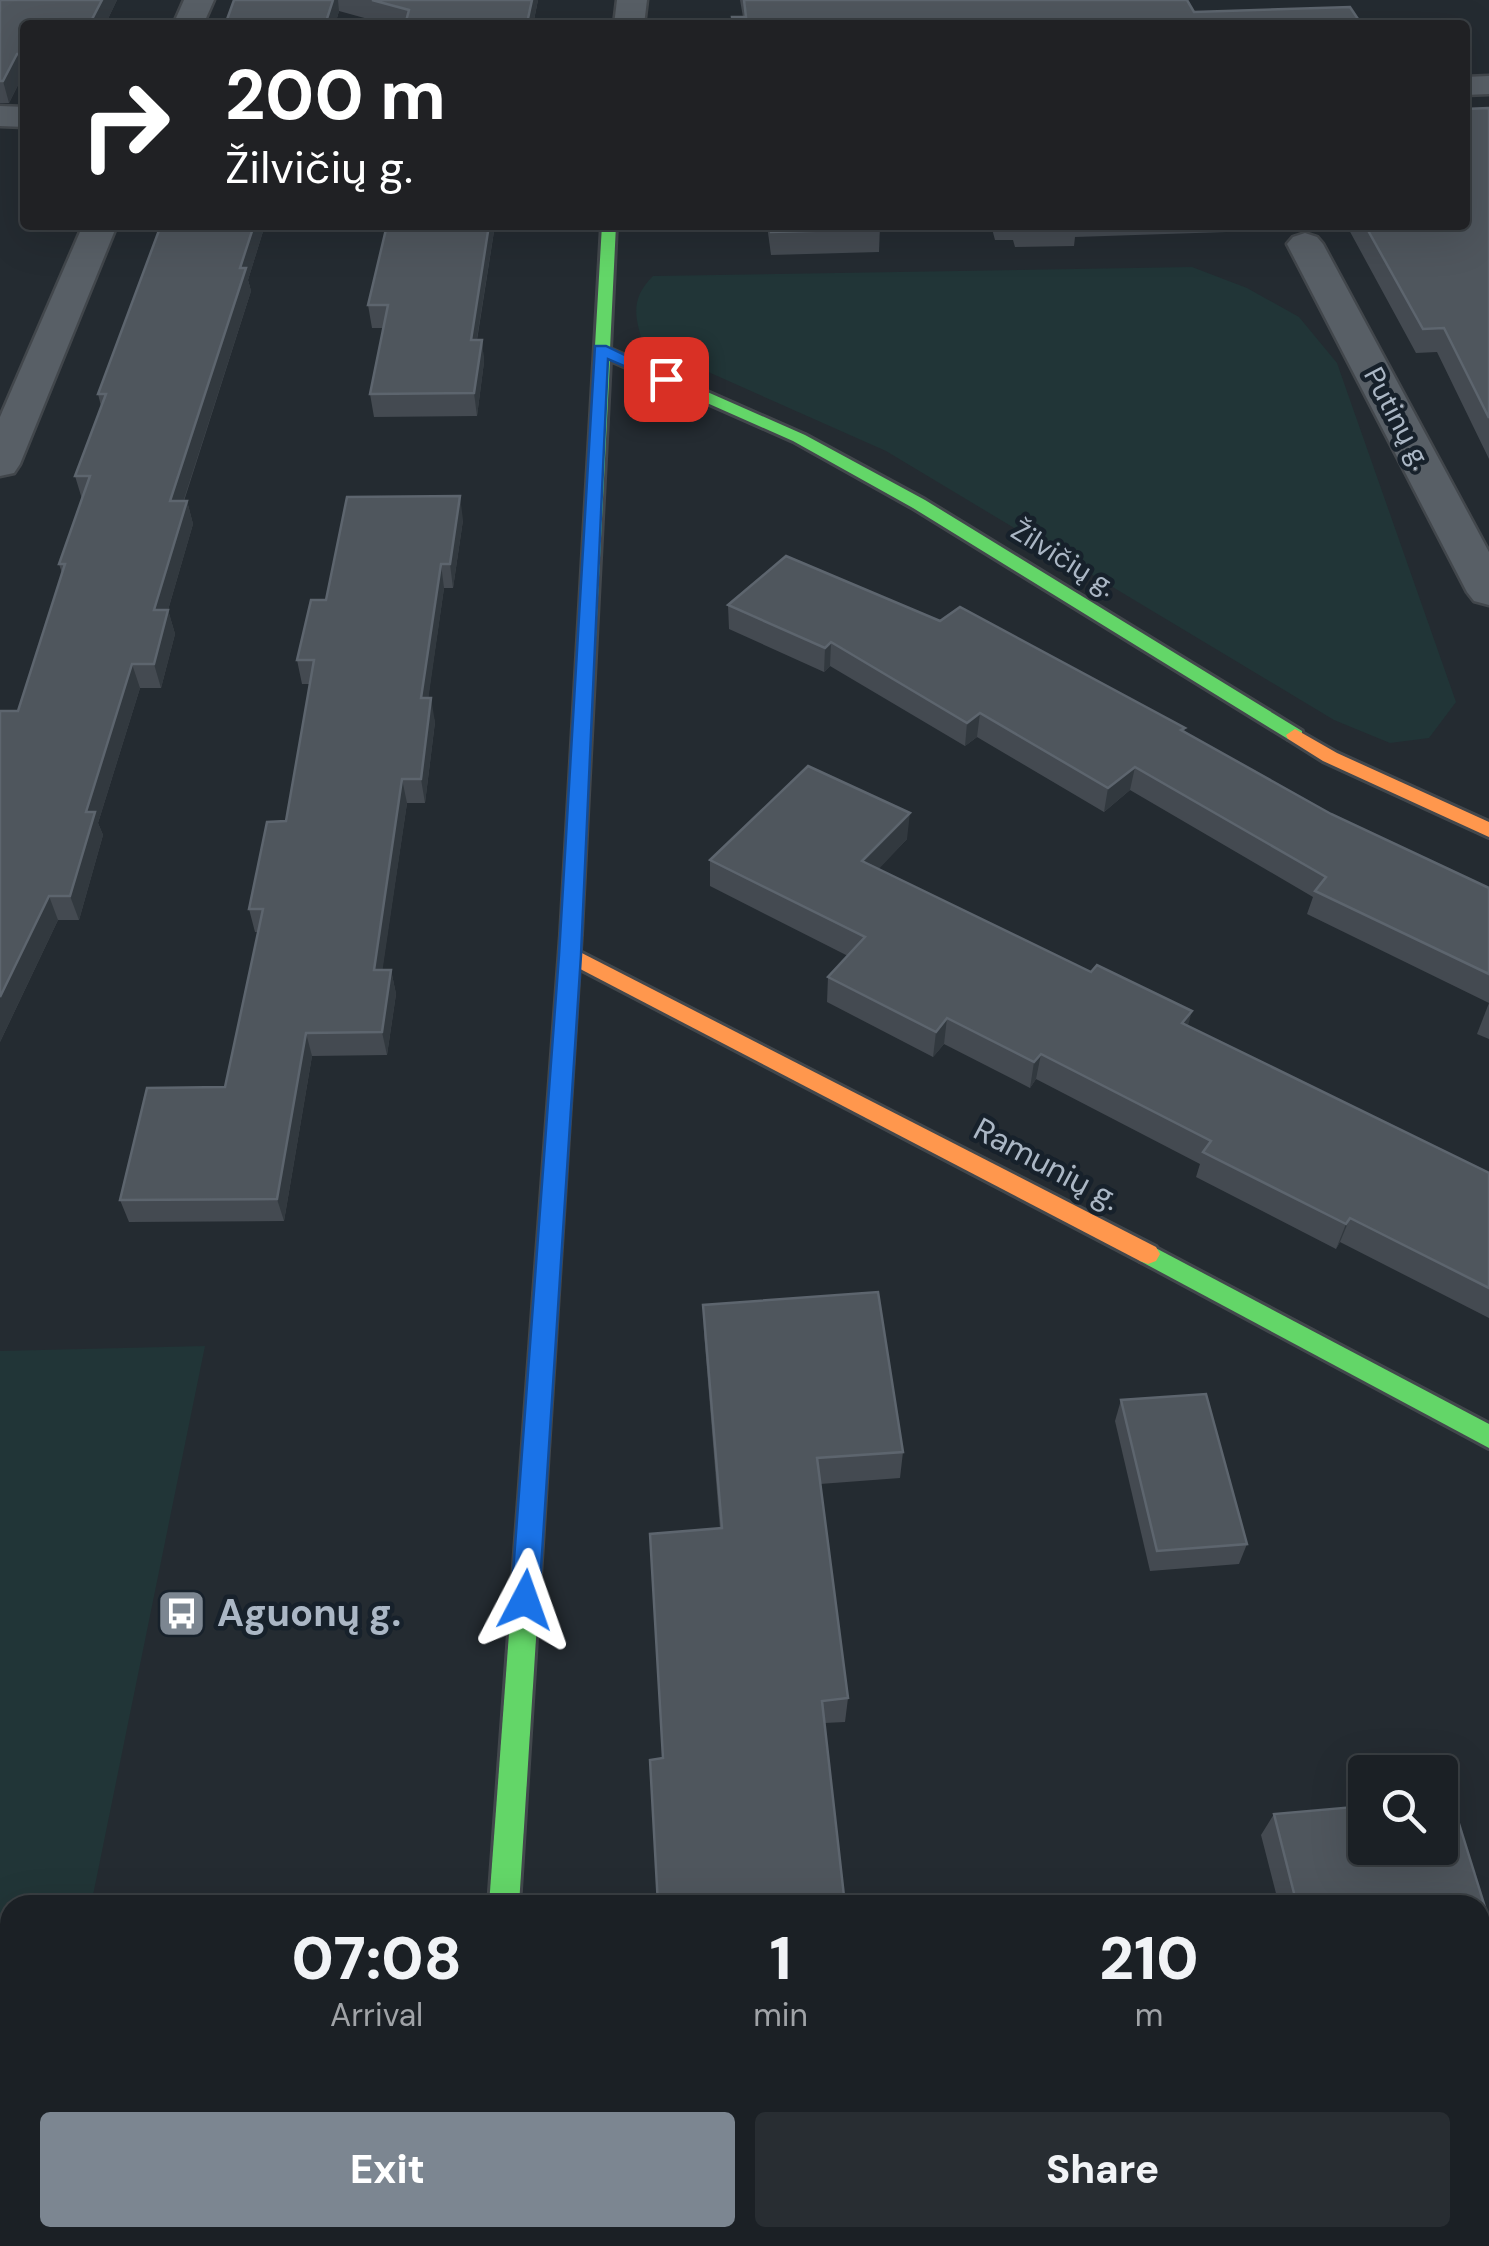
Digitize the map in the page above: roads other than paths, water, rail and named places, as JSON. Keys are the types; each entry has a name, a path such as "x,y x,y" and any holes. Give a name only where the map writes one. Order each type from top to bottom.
{"street":[{"path":"0,464 98,230"},
{"path":"505,1895 570,955 609,230"},
{"name":"Putinų g.","path":"1305,244 1489,592"},
{"name":"Žilvičių g.","path":"600,350 799,438 919,504 1330,757 1489,830"},
{"name":"Ramunių g.","path":"570,955 1006,1178 1484,1445"}],"place":[{"name":"Aguonų g.","path":"182,1613"}]}
